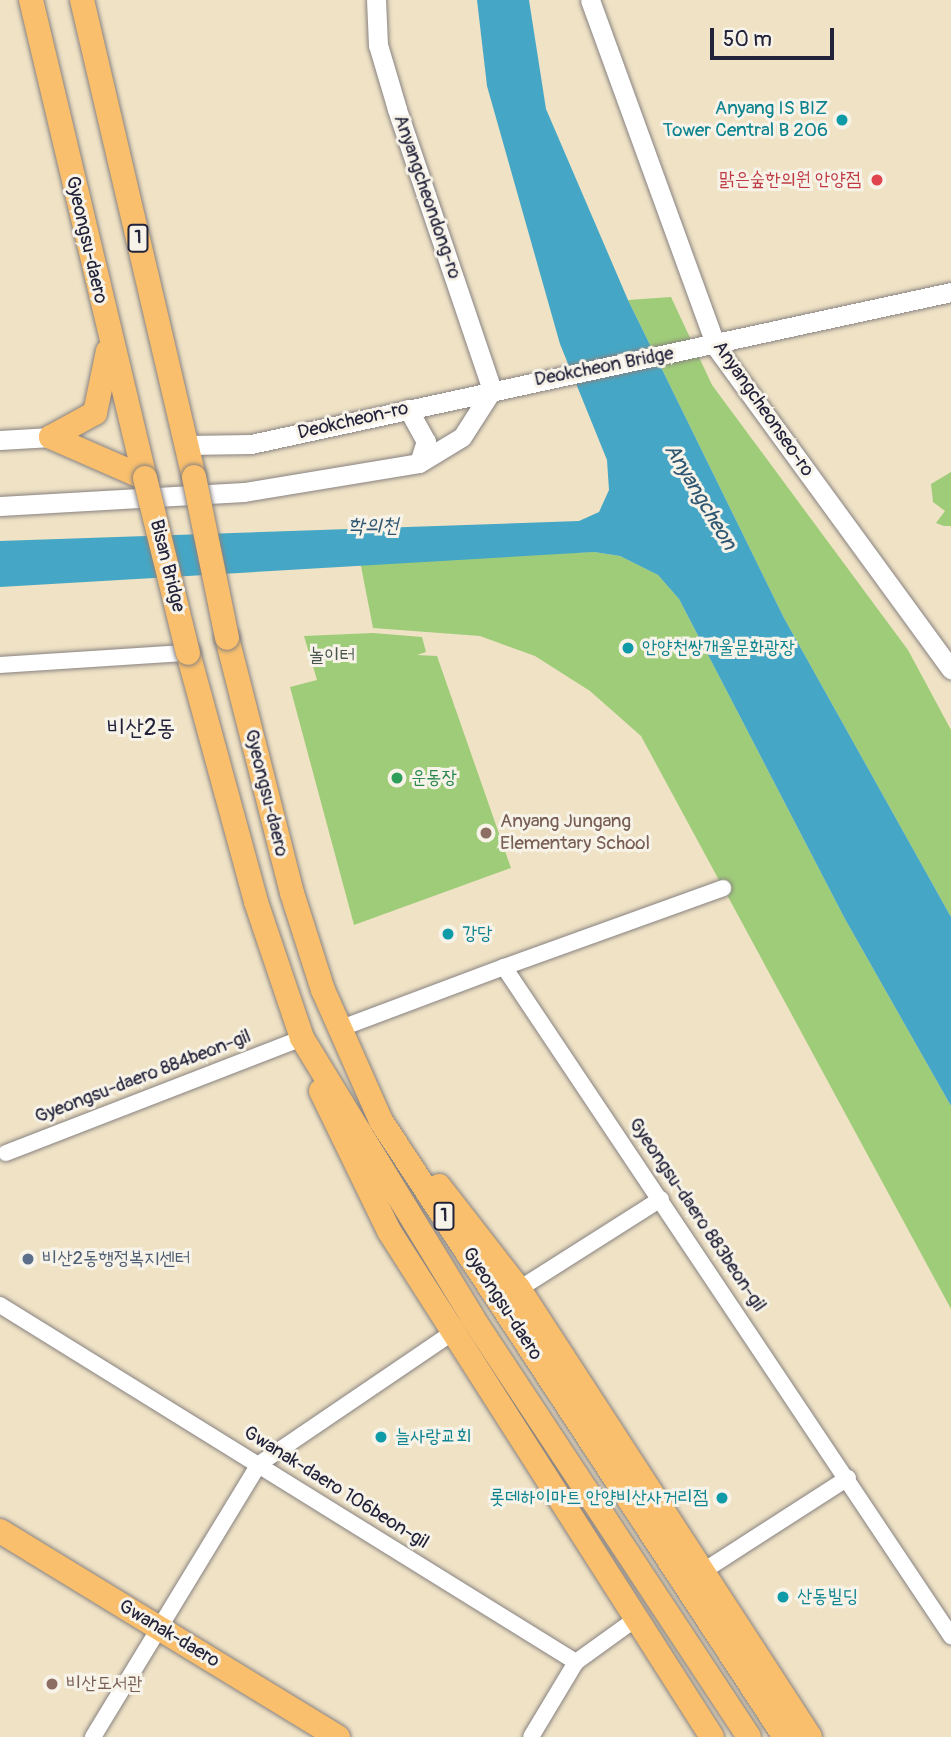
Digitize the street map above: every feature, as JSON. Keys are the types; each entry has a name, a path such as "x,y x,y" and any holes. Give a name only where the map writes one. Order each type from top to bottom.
{"main road":[{"name":"Gyeongsu-daero","path":"31,0 110,344 145,478"},
{"name":"1","path":"82,0 187,445"},
{"path":"51,437 94,413 110,344"},
{"path":"51,437 145,478"},
{"name":"Gyeongsu-daero","path":"187,445 227,638 292,893 339,1029 381,1121 785,1737"},
{"name":"Bisan Bridge","path":"145,478 188,653"},
{"name":"Gyeongsu-daero","path":"188,653 256,902 302,1038 472,1317 749,1737"},
{"path":"302,1038 332,1125 452,1333 712,1737"},
{"path":"381,1121 476,1228 519,1289 705,1570 810,1737"},
{"name":"Gwanak-daero","path":"0,1531 338,1737"}],"street":[{"name":"Anyangcheondong-ro","path":"376,0 378,45 397,109 492,390"},
{"name":"Anyangcheonseo-ro","path":"590,0 716,347 951,669"},
{"path":"716,347 951,292"},
{"name":"Deokcheon Bridge","path":"518,384 690,349 716,347"},
{"name":"Deokcheon-ro","path":"187,445 251,444 518,384"},
{"path":"0,506 244,492 419,463 462,437 492,390"},
{"path":"408,409 426,441 419,463"},
{"path":"0,440 51,437"},
{"path":"0,665 188,653"},
{"path":"339,1029 723,888"},
{"name":"Gyeongsu-daero 883beon-gil","path":"504,967 848,1478 951,1636"},
{"name":"Gyeongsu-daero 884beon-gil","path":"2,1155 302,1038"},
{"path":"519,1289 661,1199"},
{"name":"Gwanak-daero 106beon-gil","path":"0,1305 576,1662"},
{"path":"93,1737 156,1626 259,1464 452,1333"},
{"path":"705,1570 848,1478"},
{"path":"531,1737 576,1662 637,1618"}],"green space":[{"path":"671,297 712,385 908,650 951,730 951,917 784,618 628,300"},
{"path":"951,472 951,526 944,526 936,523 945,511 933,502 931,484"},
{"path":"594,552 620,556 658,575 679,599 845,919 951,1106 951,1309 641,736 590,691 535,656 480,636 373,628 360,561"},
{"name":"운동장","path":"373,633 422,637 426,652 417,655 437,656 511,868 354,925 290,687 317,680 304,636"}],"water":[{"name":"Anyangcheon","path":"477,0 529,0 546,109 628,300 784,618 951,917 951,1106 845,919 679,599 658,575 620,556 594,552 0,587 0,541 579,521 599,512 609,490 607,460 560,344 487,86"}],"place":[{"name":"Anyang IS BIZ Tower Central B 206","path":"842,120"},
{"name":"맑은숲한의원 안양점","path":"877,180"},
{"name":"안양천쌍개울문화광장","path":"628,648"},
{"name":"운동장","path":"397,778"},
{"name":"Anyang Jungang Elementary School","path":"486,833"},
{"name":"강당","path":"448,934"},
{"name":"비산2동행정복지센터","path":"28,1259"},
{"name":"늘사랑교회","path":"381,1437"},
{"name":"롯데하이마트 안양비산사거리점","path":"722,1498"},
{"name":"산동빌딩","path":"783,1597"},
{"name":"비산도서관","path":"52,1684"}],"district":[{"name":"비산2동","path":"141,728"}],"water label":[{"name":"학의천","path":"373,526"}],"park label":[{"name":"놀이터","path":"332,656"}]}
